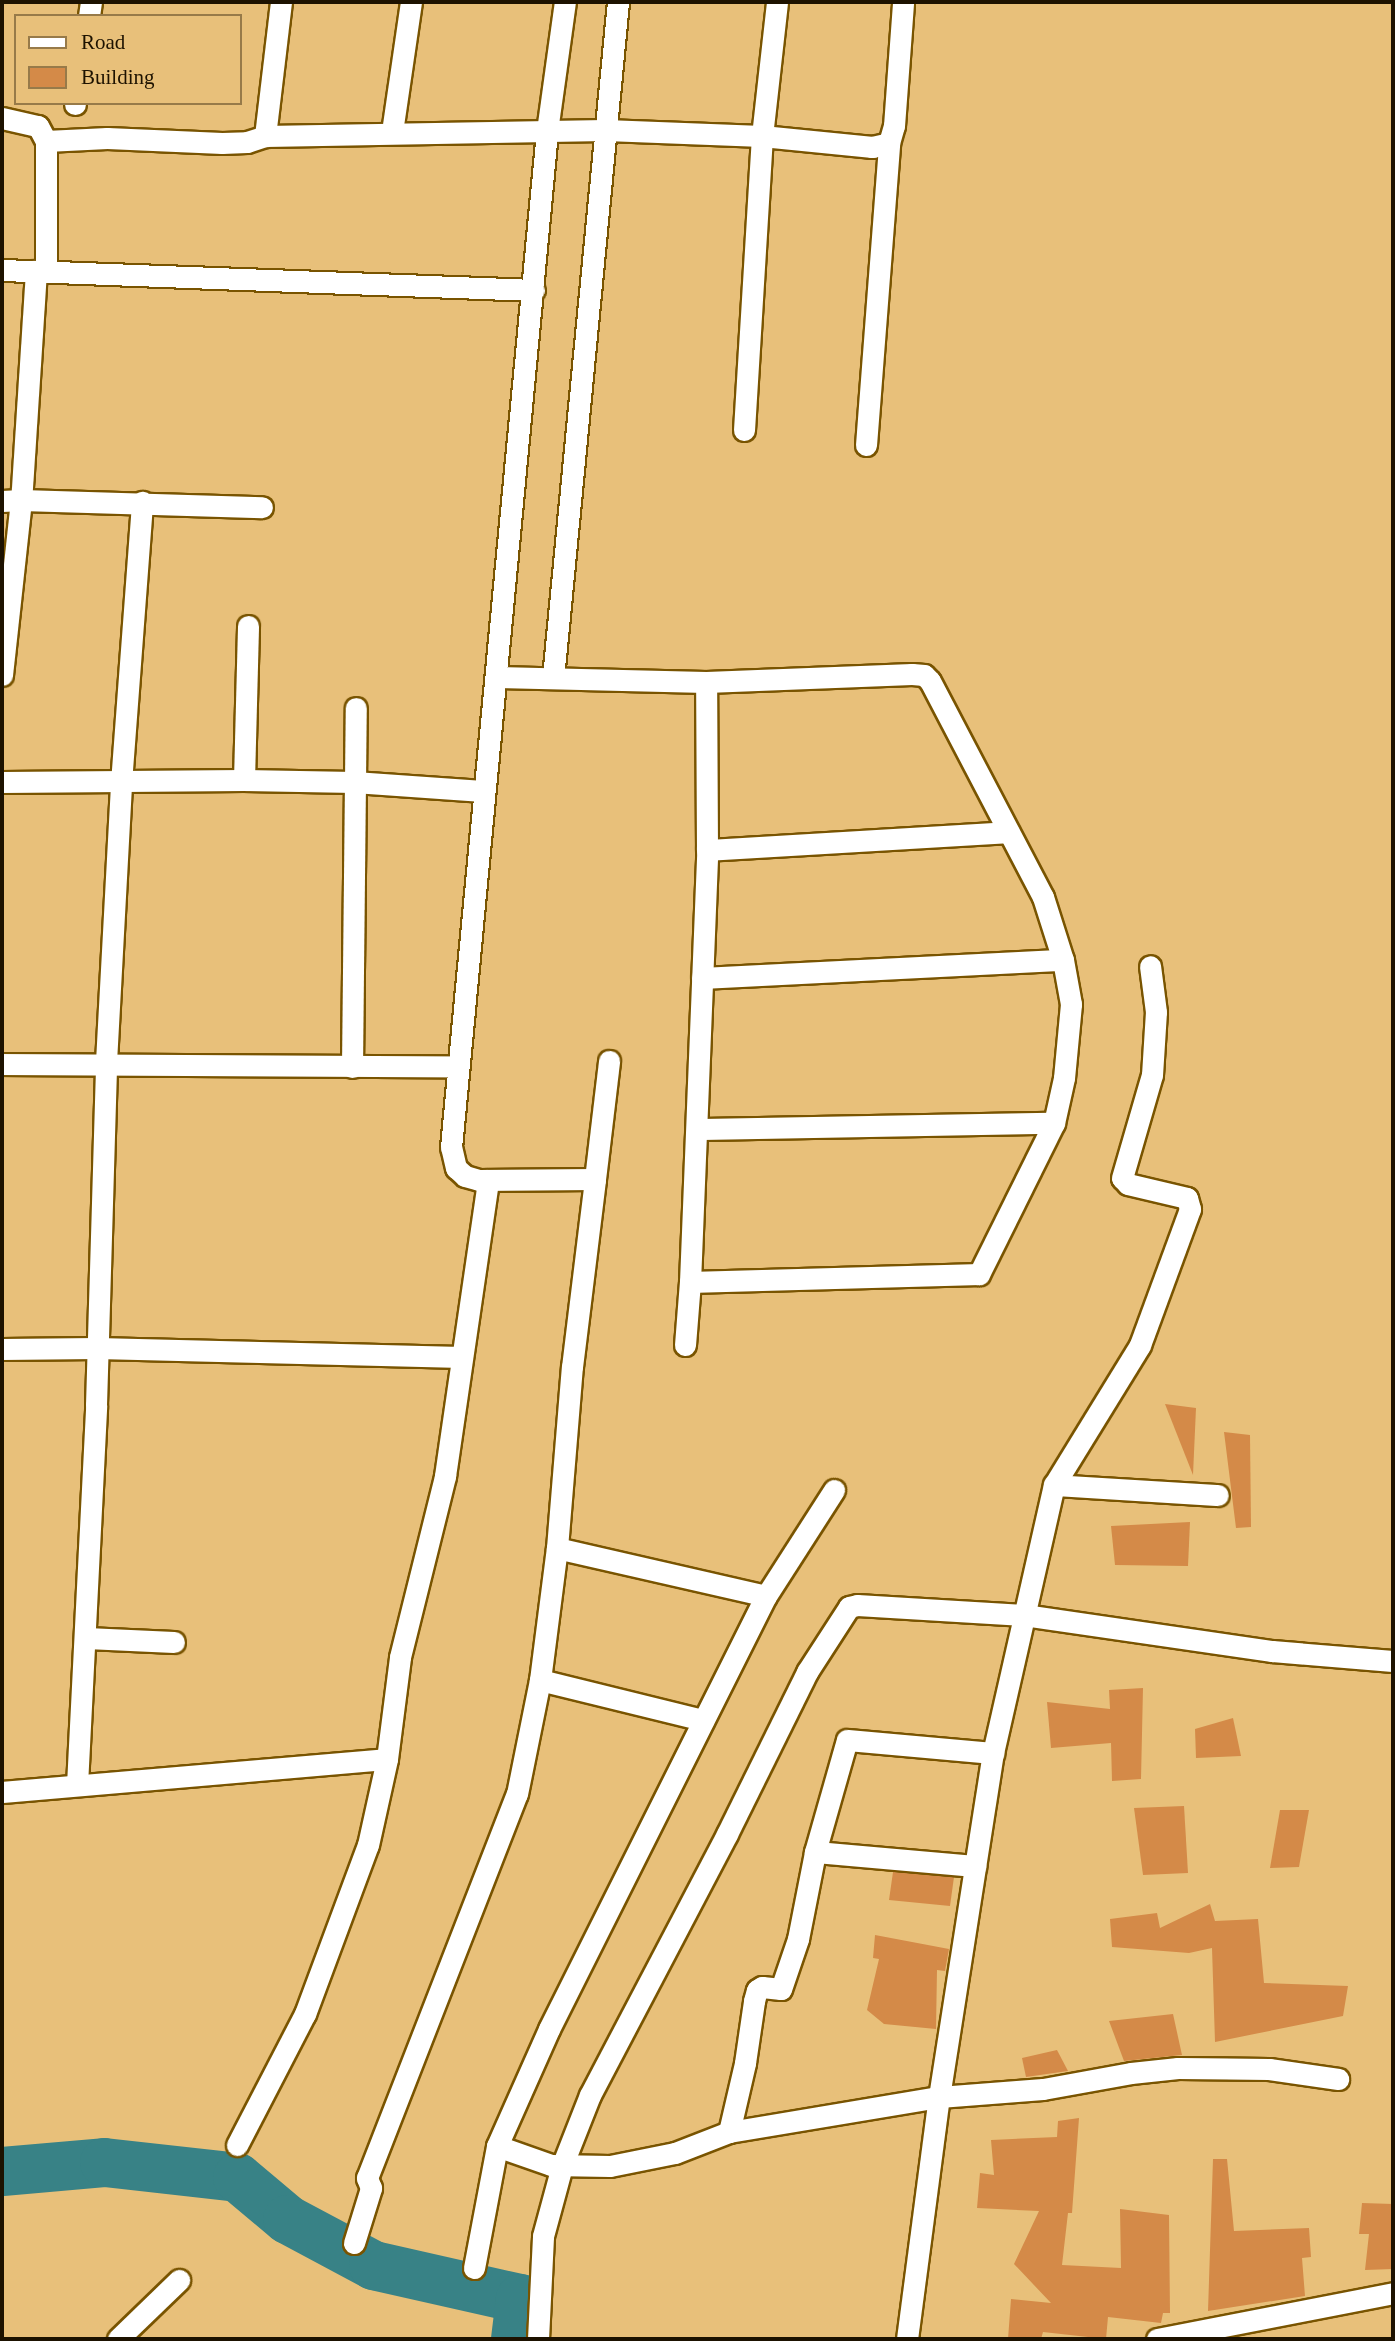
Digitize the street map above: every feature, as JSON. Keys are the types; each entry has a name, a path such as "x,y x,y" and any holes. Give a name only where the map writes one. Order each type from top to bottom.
{"street":[{"path":"265,135 281,2"},
{"path":"392,132 411,2"},
{"path":"565,2 547,131 497,677 483,791 457,1066 452,1158 456,1168 465,1176 488,1180 595,1179"},
{"path":"553,678 618,2"},
{"path":"744,430 762,136 777,2"},
{"path":"866,445 889,143 894,126 903,2"},
{"path":"2,118 38,126 47,141 41,272 11,500 2,675"},
{"path":"47,141 107,138 222,144 247,142 265,135 605,130 762,136 872,147 889,143"},
{"path":"2,270 534,290"},
{"path":"11,500 262,507"},
{"path":"78,1785 86,1638 106,1062 121,783 142,502"},
{"path":"244,780 247,626"},
{"path":"497,677 706,682 924,675 930,681 1043,897 1063,960 1072,1004 1064,1078 1054,1123 980,1274 690,1282"},
{"path":"685,1345 698,1129 708,850 706,682"},
{"path":"352,1067 356,708"},
{"path":"2,782 354,782 483,791"},
{"path":"708,850 1008,831"},
{"path":"702,978 1063,960"},
{"path":"907,2339 939,2097 993,1753 1054,1485 1140,1345 1190,1209 1187,1198 1128,1184 1122,1178 1152,1075 1156,1012 1150,966"},
{"path":"354,2243 371,2188 367,2178 517,1794 540,1680 557,1548 572,1367 609,1061"},
{"path":"2,1064 106,1062 352,1067 457,1066"},
{"path":"698,1129 1054,1123"},
{"path":"237,2145 305,2014 368,1845 387,1759 400,1657 445,1476 488,1180"},
{"path":"2,1349 97,1348 462,1357"},
{"path":"1054,1485 1218,1494"},
{"path":"474,2268 501,2147 550,2029 766,1596 834,1490"},
{"path":"557,1548 766,1596"},
{"path":"538,2339 542,2236 556,2165 727,1834 807,1672 844,1612 857,1605 1024,1615 1272,1651 1393,1661"},
{"path":"86,1638 174,1642"},
{"path":"540,1680 703,1720"},
{"path":"729,2132 745,2063 757,1990 762,1987 781,1989 798,1939 815,1853 848,1740 993,1753"},
{"path":"2,1792 387,1759"},
{"path":"815,1853 975,1866"},
{"path":"501,2147 556,2165 610,2166 675,2153 729,2132 939,2097 1043,2089 1102,2077 1178,2068 1269,2069 1338,2079"},
{"path":"118,2339 180,2280"},
{"path":"1157,2339 1393,2293"}],"building":[{"path":"1165,1404 1196,1408 1193,1475"},
{"path":"1224,1432 1250,1435 1251,1527 1236,1528"},
{"path":"1190,1522 1188,1566 1115,1565 1111,1526"},
{"path":"1143,1688 1141,1779 1112,1781 1111,1743 1051,1748 1047,1702 1110,1709 1109,1690"},
{"path":"1233,1718 1241,1756 1196,1758 1195,1729"},
{"path":"1184,1806 1188,1873 1143,1875 1134,1808"},
{"path":"1280,1810 1309,1810 1299,1867 1270,1868"},
{"path":"893,1872 954,1877 950,1906 889,1900"},
{"path":"1210,1904 1215,1921 1258,1919 1264,1983 1348,1986 1343,2016 1215,2042 1212,1948 1189,1953 1112,1947 1110,1919 1157,1913 1160,1928"},
{"path":"875,1935 949,1949 945,1971 937,1970 936,2029 884,2024 867,2010 879,1959 873,1958"},
{"path":"1173,2014 1182,2055 1124,2061 1109,2021"},
{"path":"1057,2050 1068,2071 1026,2077 1022,2058"},
{"path":"1079,2118 1072,2213 1068,2213 1062,2265 1121,2268 1120,2209 1169,2215 1170,2313 1163,2313 1161,2323 1108,2317 1106,2339 1043,2332 1041,2339 1008,2339 1011,2299 1051,2303 1014,2264 1039,2211 977,2208 980,2173 994,2175 991,2140 1057,2137 1058,2121"},
{"path":"1213,2159 1227,2159 1234,2231 1309,2228 1311,2257 1302,2258 1305,2296 1208,2311"},
{"path":"1362,2203 1393,2204 1393,2269 1365,2270 1369,2234 1359,2234"}],"waterway":[{"path":"2,2171 104,2162 237,2177 287,2219 373,2265 520,2298 515,2339"}]}
